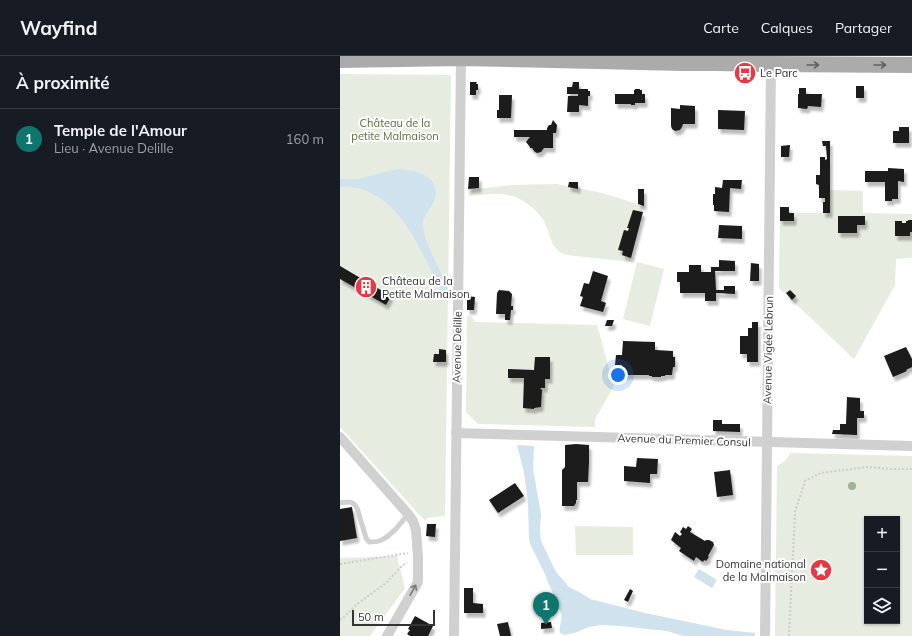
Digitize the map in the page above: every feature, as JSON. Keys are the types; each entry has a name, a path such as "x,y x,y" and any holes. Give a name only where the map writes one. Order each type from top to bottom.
{"main road":[{"path":"340,60 461,58 683,63 713,59 771,64 912,65"}],"street":[{"name":"Avenue Delille","path":"454,636 461,58"},
{"name":"Avenue Vigée Lebrun","path":"765,636 771,64"},
{"name":"Avenue du Premier Consul","path":"456,433 912,446"},
{"path":"340,437 408,514 413,521 416,530 418,582 387,636"}],"lane":[{"path":"340,504 351,502 355,504 366,538 369,542 379,541 389,535 408,514"}],"path":[{"path":"789,636 795,512 805,481 821,473 868,466 891,469 912,469"},
{"path":"340,564 418,554"},
{"path":"340,620 357,604 386,583 403,565 409,562"}],"green space":[{"name":"Château de la petite Malmaison","path":"340,74 451,75 445,516 427,518 425,521 340,427"},
{"path":"557,184 602,193 644,206 630,262 567,255 561,253 554,246 544,221 534,209 526,203 512,196 501,194 469,196 468,189 513,185"},
{"path":"830,190 863,191 863,213 912,214 912,258 896,259 895,285 854,359 779,288 780,213 830,213"},
{"path":"637,262 664,269 650,326 623,319"},
{"path":"467,316 471,316 475,322 597,325 614,386 595,419 595,427 478,424 466,412"},
{"name":"Domaine national de la Malmaison","path":"790,453 912,456 912,636 775,636 777,466 785,461"},
{"path":"575,526 633,527 633,555 576,555"},
{"path":"397,556 405,588 370,636 340,636 340,558"}],"water":[{"path":"397,169 422,174 433,183 436,196 426,215 423,226 428,245 446,283 447,302 414,238 401,218 393,209 373,194 361,189 354,187 340,187 340,179 358,179"},
{"path":"517,445 534,446 533,469 541,514 541,541 556,572 569,587 590,599 645,613 727,630 755,633 755,636 684,636 667,631 601,625 589,627 564,635 560,633 561,613 529,540 528,502 524,472"},
{"path":"699,569 717,580 712,588 694,577"}],"building":[{"path":"470,82 477,82 476,84 478,84 476,95 470,95"},
{"path":"573,82 579,82 579,89 588,89 588,91 590,91 590,96 588,96 588,106 579,105 579,112 567,112 568,96 578,96 578,94 567,94 567,87 572,87"},
{"path":"856,86 864,86 864,98 856,98"},
{"path":"799,88 806,88 806,94 822,94 821,107 808,106 807,109 798,108"},
{"path":"635,89 642,90 642,94 645,94 645,103 635,103 635,105 615,104 615,94 634,94"},
{"path":"499,95 512,95 511,118 497,118 497,110 499,110"},
{"path":"680,105 695,106 695,124 683,124 680,130 675,131 671,126 671,108 680,109"},
{"path":"718,110 745,111 744,130 718,129"},
{"path":"553,120 557,125 556,133 553,133 553,148 544,148 541,152 537,153 530,148 526,142 530,137 514,137 514,130 547,130"},
{"path":"899,127 909,127 909,143 893,143 893,131 899,131"},
{"path":"822,141 830,141 830,213 823,213 823,202 825,202 825,198 819,198 819,185 816,184 816,175 820,175 820,157 825,157 825,160 827,159 826,146 823,146"},
{"path":"790,145 789,157 781,157 781,146"},
{"path":"888,168 904,169 904,182 898,181 898,199 892,199 892,201 885,201 885,182 865,182 865,171 888,171"},
{"path":"469,177 479,177 479,188 468,189"},
{"path":"723,180 742,180 741,189 730,188 729,212 714,211 713,194 715,194 715,187 722,188"},
{"path":"569,182 578,182 578,189 568,187"},
{"path":"638,189 644,189 644,206 638,204"},
{"path":"780,207 789,207 789,213 794,213 794,221 780,221"},
{"path":"633,210 643,212 631,258 622,255 623,251 618,250 624,230 628,231 629,228 627,228"},
{"path":"838,216 865,216 865,225 857,225 857,233 838,233"},
{"path":"908,220 912,220 912,232 910,232 910,236 895,236 895,221 902,221 902,223 906,223"},
{"path":"719,225 742,226 742,239 718,238"},
{"path":"719,260 735,261 735,271 715,271 716,290 724,290 724,286 735,286 735,294 716,293 716,301 705,301 705,293 680,293 680,282 677,282 677,272 689,272 689,265 701,265 701,272 711,272 711,267 719,267"},
{"path":"751,263 759,264 759,281 750,281"},
{"name":"Château de la Petite Malmaison","path":"340,266 391,296 386,305 340,279"},
{"path":"593,271 608,276 601,301 606,303 603,312 580,306 583,297 580,296 584,283 589,284"},
{"path":"499,290 509,291 512,294 511,306 513,306 513,310 511,310 510,320 505,320 505,314 496,314 497,293"},
{"path":"790,290 796,296 792,300 786,293"},
{"path":"467,296 475,297 474,310 467,310"},
{"path":"607,320 614,320 612,326 605,326"},
{"path":"752,322 758,322 758,362 747,362 747,354 740,354 740,336 748,336 748,328 752,328"},
{"path":"623,341 655,342 655,350 673,351 673,357 675,357 675,367 673,367 672,375 652,377 649,375 622,375 622,365 615,365 616,355 622,355"},
{"path":"906,347 912,359 912,367 906,370 907,371 893,377 884,356"},
{"path":"439,349 446,350 446,362 433,362 434,354 439,354"},
{"path":"535,357 550,357 550,379 545,379 545,388 540,388 542,390 541,407 534,409 523,408 524,378 508,378 508,369 534,370"},
{"path":"847,397 860,398 860,411 864,411 864,418 857,418 857,435 832,434 833,430 840,430 840,424 846,424"},
{"path":"713,420 722,420 722,424 740,424 740,432 713,431"},
{"path":"565,445 589,445 588,482 577,482 577,500 574,506 562,506 562,470 565,467"},
{"path":"637,458 658,459 657,474 650,474 650,483 624,481 624,466 636,467"},
{"path":"730,470 733,495 717,497 714,472"},
{"path":"515,483 524,496 498,513 489,500"},
{"path":"352,507 357,538 340,541 340,509"},
{"path":"427,524 436,524 435,537 426,536"},
{"path":"688,526 692,529 690,532 705,541 709,540 713,542 714,545 706,561 704,560 703,562 696,557 694,561 679,551 681,548 671,540 675,532 680,536 682,534 680,532 683,527 686,529"},
{"path":"464,588 473,588 473,603 483,604 483,613 464,613"},
{"path":"630,589 633,591 628,602 624,600"},
{"path":"415,616 433,626 428,636 410,636 407,634"},
{"path":"508,622 511,636 500,636 497,624"},
{"path":"551,622 552,628 541,629 541,623"}],"place":[{"name":"Le Parc","path":"745,73"},
{"name":"Château de la Petite Malmaison","path":"366,287"},
{"name":"Domaine national de la Malmaison","path":"821,570"},
{"name":"Temple de l'Amour","path":"546,625"}]}
